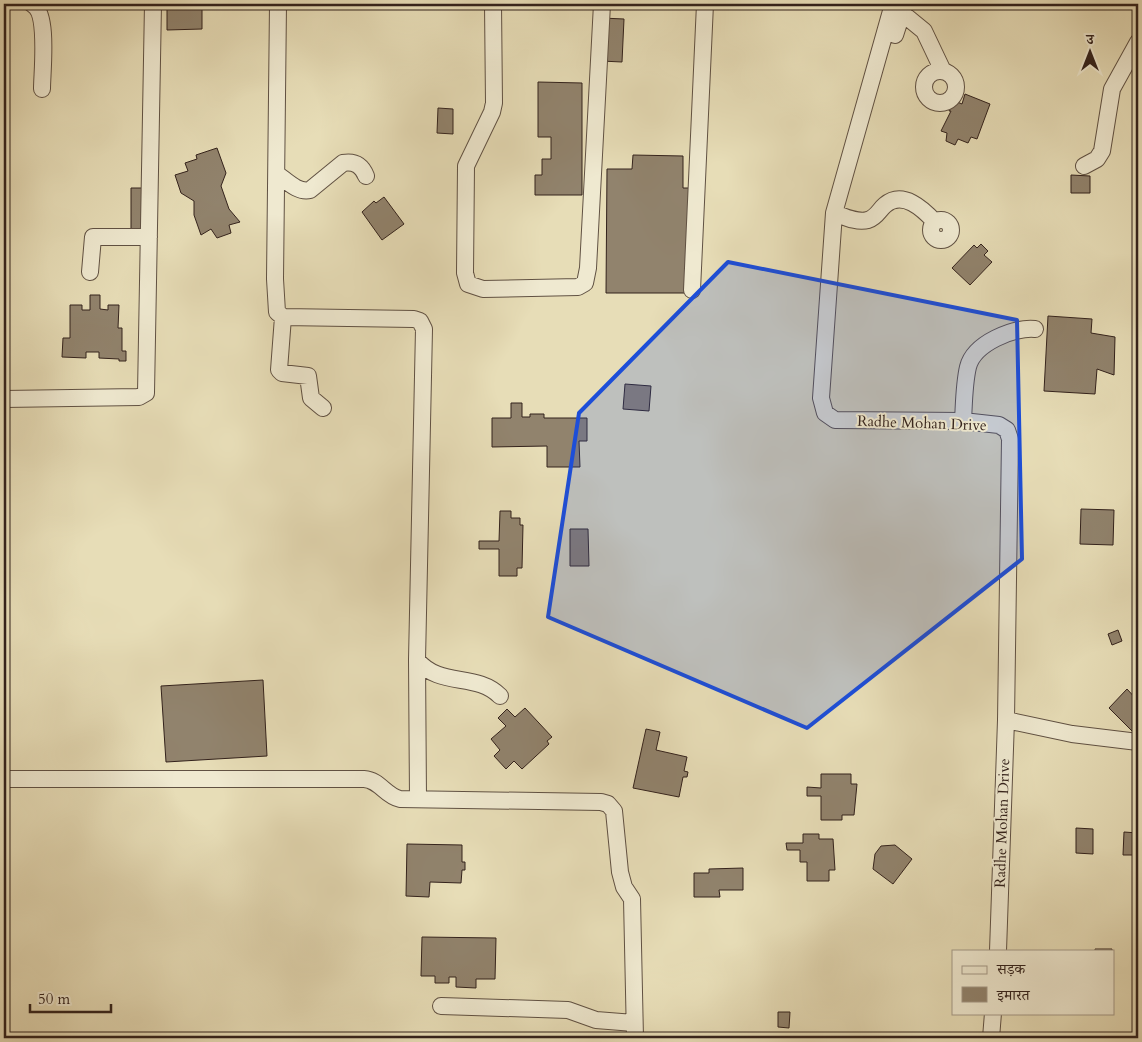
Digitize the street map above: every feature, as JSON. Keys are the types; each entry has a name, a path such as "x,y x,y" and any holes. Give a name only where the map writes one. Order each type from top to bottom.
{"street":[{"path":"32,4 40,10 43,22 42,89"},
{"path":"4,399 139,398 145,395 147,386 153,4"},
{"path":"278,4 275,300 277,312 283,317 410,318 423,324 425,335 416,660 418,799"},
{"path":"493,4 493,107 469,156 465,177 465,273 468,284 483,289 578,287 585,283 588,268 602,4"},
{"path":"692,290 705,4"},
{"path":"900,7 924,30 943,71"},
{"name":"Radhe Mohan Drive","path":"900,7 884,64 869,86 834,213 821,398 825,413 835,420 963,422 999,425 1007,430 1010,439 1006,720 998,950"},
{"path":"1084,166 1097,159 1102,151 1112,89 1138,42"},
{"path":"277,174 306,191 314,187 344,163 357,164 363,168 366,176"},
{"path":"834,213 853,220 867,220 875,217 891,201 903,200 917,204 935,222"},
{"path":"90,272 93,237 150,238"},
{"path":"283,317 280,372 308,376 311,398 323,408"},
{"path":"963,422 968,367 975,355 1009,332 1022,328 1036,329"},
{"path":"416,660 429,673 484,685 500,696"},
{"path":"1006,720 1072,734 1138,742"},
{"path":"4,779 364,779 374,781 396,798 600,802 610,806 614,811 622,883 632,899 634,1031 568,1010 441,1006"},
{"path":"990,1038 993,1014"}],"highlighted area":[{"path":"728,262 1017,320 1022,559 807,728 548,617 579,413"}],"building":[{"path":"167,5 202,5 202,29 167,30"},
{"path":"602,18 624,19 622,62 601,61"},
{"path":"538,82 582,83 582,195 535,195 535,175 542,175 542,159 551,159 551,137 538,137"},
{"path":"965,94 990,104 977,139 971,137 968,143 958,139 955,145 946,141 947,133 941,131 951,111 949,111 953,100 962,104"},
{"path":"438,108 453,109 453,134 437,133"},
{"path":"217,148 226,173 221,186 229,209 240,222 229,225 231,233 217,238 211,229 201,235 194,215 194,201 181,193 175,175 188,171 185,163 197,159 196,155"},
{"path":"633,155 683,156 683,188 690,188 690,293 606,293 607,169 632,169"},
{"path":"1071,175 1090,176 1090,193 1071,193"},
{"path":"131,188 144,188 144,235 131,235"},
{"path":"384,197 404,224 382,240 362,212 374,201 376,203"},
{"path":"981,244 988,251 984,255 992,262 970,285 952,268 974,245 977,248"},
{"path":"90,295 100,295 100,309 108,310 108,305 119,305 118,328 122,328 122,351 126,351 126,361 99,358 99,352 86,352 86,358 62,357 63,338 70,338 70,305 82,305 82,310 90,310"},
{"path":"1048,316 1092,319 1091,333 1115,337 1114,375 1097,369 1095,394 1044,391"},
{"path":"625,384 651,386 649,411 623,409"},
{"path":"511,403 522,403 522,417 530,417 530,414 544,414 544,418 587,418 587,441 579,441 580,467 547,467 547,446 492,447 492,418 511,418"},
{"path":"1081,509 1114,510 1113,545 1080,544"},
{"path":"500,511 511,511 511,518 520,518 520,525 523,525 522,568 517,568 517,576 499,576 499,549 479,549 479,541 499,541"},
{"path":"570,529 588,529 589,566 570,566"},
{"path":"1118,630 1122,641 1112,645 1108,634"},
{"path":"263,680 267,756 166,762 161,686"},
{"path":"1127,689 1138,701 1138,737 1109,708"},
{"path":"525,708 552,737 547,741 549,744 522,769 514,761 506,769 494,756 500,750 491,739 506,726 498,718 507,709 515,717"},
{"path":"646,729 660,732 656,750 687,757 684,771 688,772 687,777 683,777 679,797 633,788"},
{"path":"821,774 851,774 851,784 857,784 854,815 842,815 842,820 821,820 821,796 807,796 807,787 821,788"},
{"path":"1076,828 1093,829 1093,854 1076,853"},
{"path":"1124,832 1138,833 1138,855 1123,855"},
{"path":"803,834 819,834 819,839 833,839 835,870 829,870 829,881 807,881 807,862 800,862 800,850 787,850 786,843 803,843"},
{"path":"407,844 462,845 462,862 465,862 465,870 462,870 461,883 430,882 429,897 406,896"},
{"path":"895,845 912,859 893,884 873,869 875,854 881,846"},
{"path":"743,868 743,890 719,890 720,897 694,897 694,873 709,873 709,869"},
{"path":"422,937 496,938 495,979 476,979 476,988 456,987 456,977 449,977 449,983 435,983 435,976 421,976"},
{"path":"1095,949 1112,949 1112,950"},
{"path":"778,1012 790,1012 789,1028 778,1027"},
{"path":"427,1034 437,1035 437,1038 427,1038"}]}
